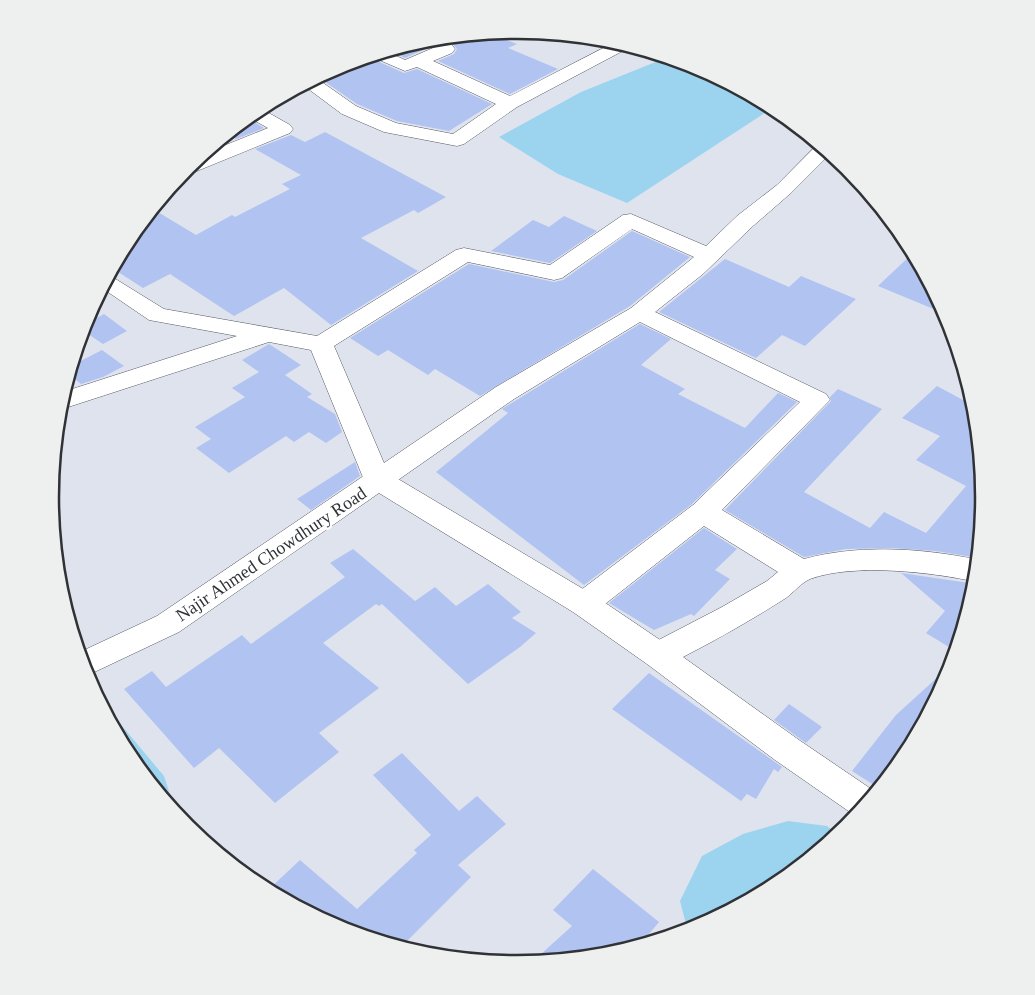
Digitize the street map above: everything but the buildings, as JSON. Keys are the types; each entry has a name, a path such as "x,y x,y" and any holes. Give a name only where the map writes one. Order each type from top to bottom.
{"street":[{"path":"386,58 405,66 446,49"},
{"path":"315,86 349,110 391,128 457,140 510,103 614,50"},
{"path":"418,61 510,103"},
{"path":"207,160 283,130 262,117"},
{"path":"321,344 378,480 505,393 639,313 709,256 784,189 820,153"},
{"path":"111,285 157,315 321,344 464,255 554,273 630,220 709,256"},
{"path":"584,604 703,512 817,400 639,313"},
{"path":"70,399 267,334"},
{"name":"Najir Ahmed Chowdhury Road","path":"89,661 168,624 378,480 584,604 861,801"},
{"path":"703,512 800,571"},
{"path":"658,655 701,635 733,613 779,588 800,571 835,564 883,562 922,564 970,570"}],"water":[{"path":"658,61 720,86 766,112 627,203 558,174 499,137 581,92"},
{"path":"115,718 164,776 171,798 136,752"},
{"path":"788,821 827,826 833,831 797,861 747,895 686,924 680,901 702,856 743,834"}]}
